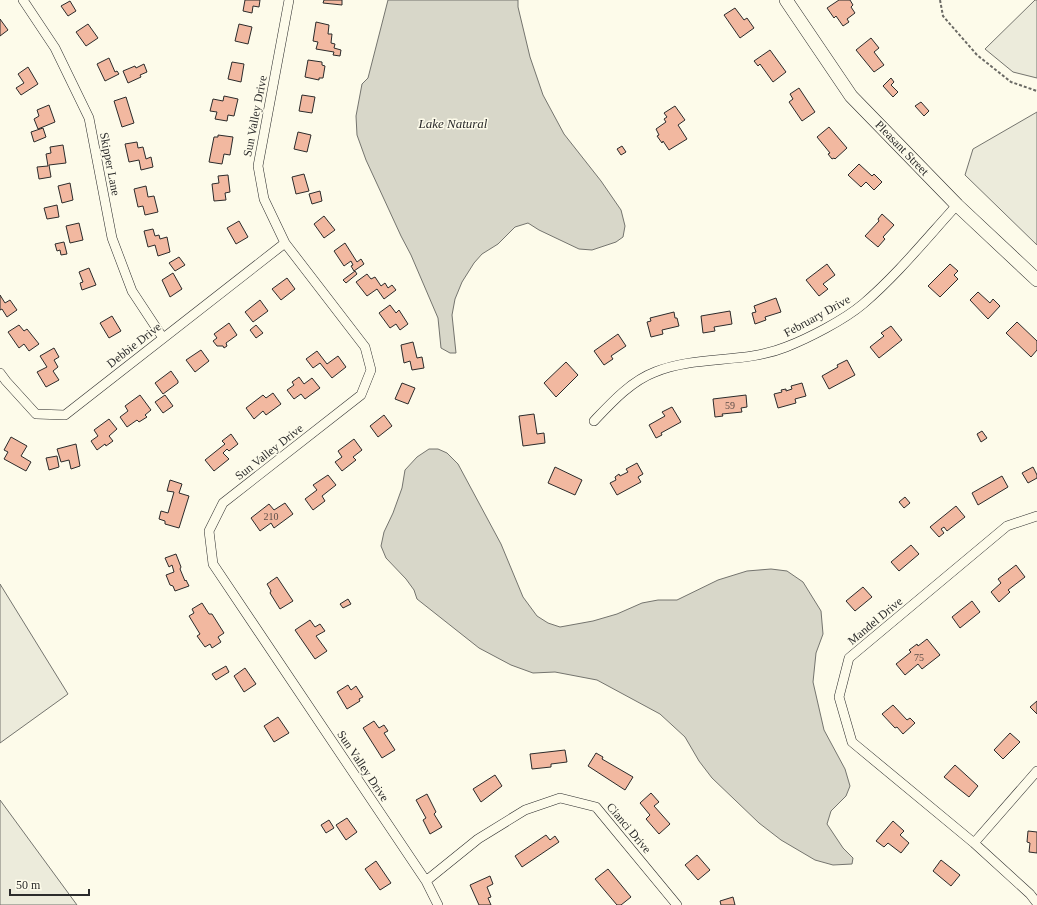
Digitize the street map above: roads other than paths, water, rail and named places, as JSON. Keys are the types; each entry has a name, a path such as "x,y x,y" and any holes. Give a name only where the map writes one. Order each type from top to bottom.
{"street":[{"name":"Skipper Lane","path":"23,0 55,48 89,118 112,238 132,291 163,338"},
{"name":"Sun Valley Drive","path":"289,0 258,166 264,199 285,243 365,347 371,370 361,395 223,503 209,531 213,564 426,881 438,905"},
{"name":"Pleasant Street","path":"786,0 851,96 957,205 1037,280"},
{"name":"February Drive","path":"594,421 615,398 654,372 684,364 754,356 784,348 808,338 837,322 862,305 893,275 957,205"},
{"name":"Debbie Drive","path":"0,373 36,414 65,415 285,243"},
{"name":"Mandel Drive","path":"1037,516 1007,526 849,658 839,696 852,742 974,843 1030,894 1037,903"},
{"path":"974,843 1037,771"},
{"name":"Cianci Drive","path":"426,881 478,839 525,810 560,798 596,807 677,905"}],"water":[{"name":"Lake Natural","path":"388,0 518,0 518,7 530,57 543,95 564,134 601,181 621,210 625,226 623,237 616,242 592,250 579,249 539,230 528,223 515,227 498,244 482,254 474,263 462,282 455,299 452,315 456,353 450,353 441,348 438,318 411,255 366,160 357,135 356,116 362,84 368,78"},
{"path":"429,449 438,449 447,453 458,464 501,544 523,597 537,616 548,623 560,627 593,621 617,614 642,603 658,600 677,600 718,580 747,571 771,569 787,571 803,582 821,611 823,634 816,653 813,682 824,730 845,769 850,786 846,796 831,811 827,824 843,848 853,858 852,864 833,865 815,860 781,840 759,823 712,778 699,761 685,737 660,714 597,680 555,672 533,673 511,665 479,648 417,599 414,590 406,579 386,558 381,546 384,532 402,488 405,470 417,457"}]}
